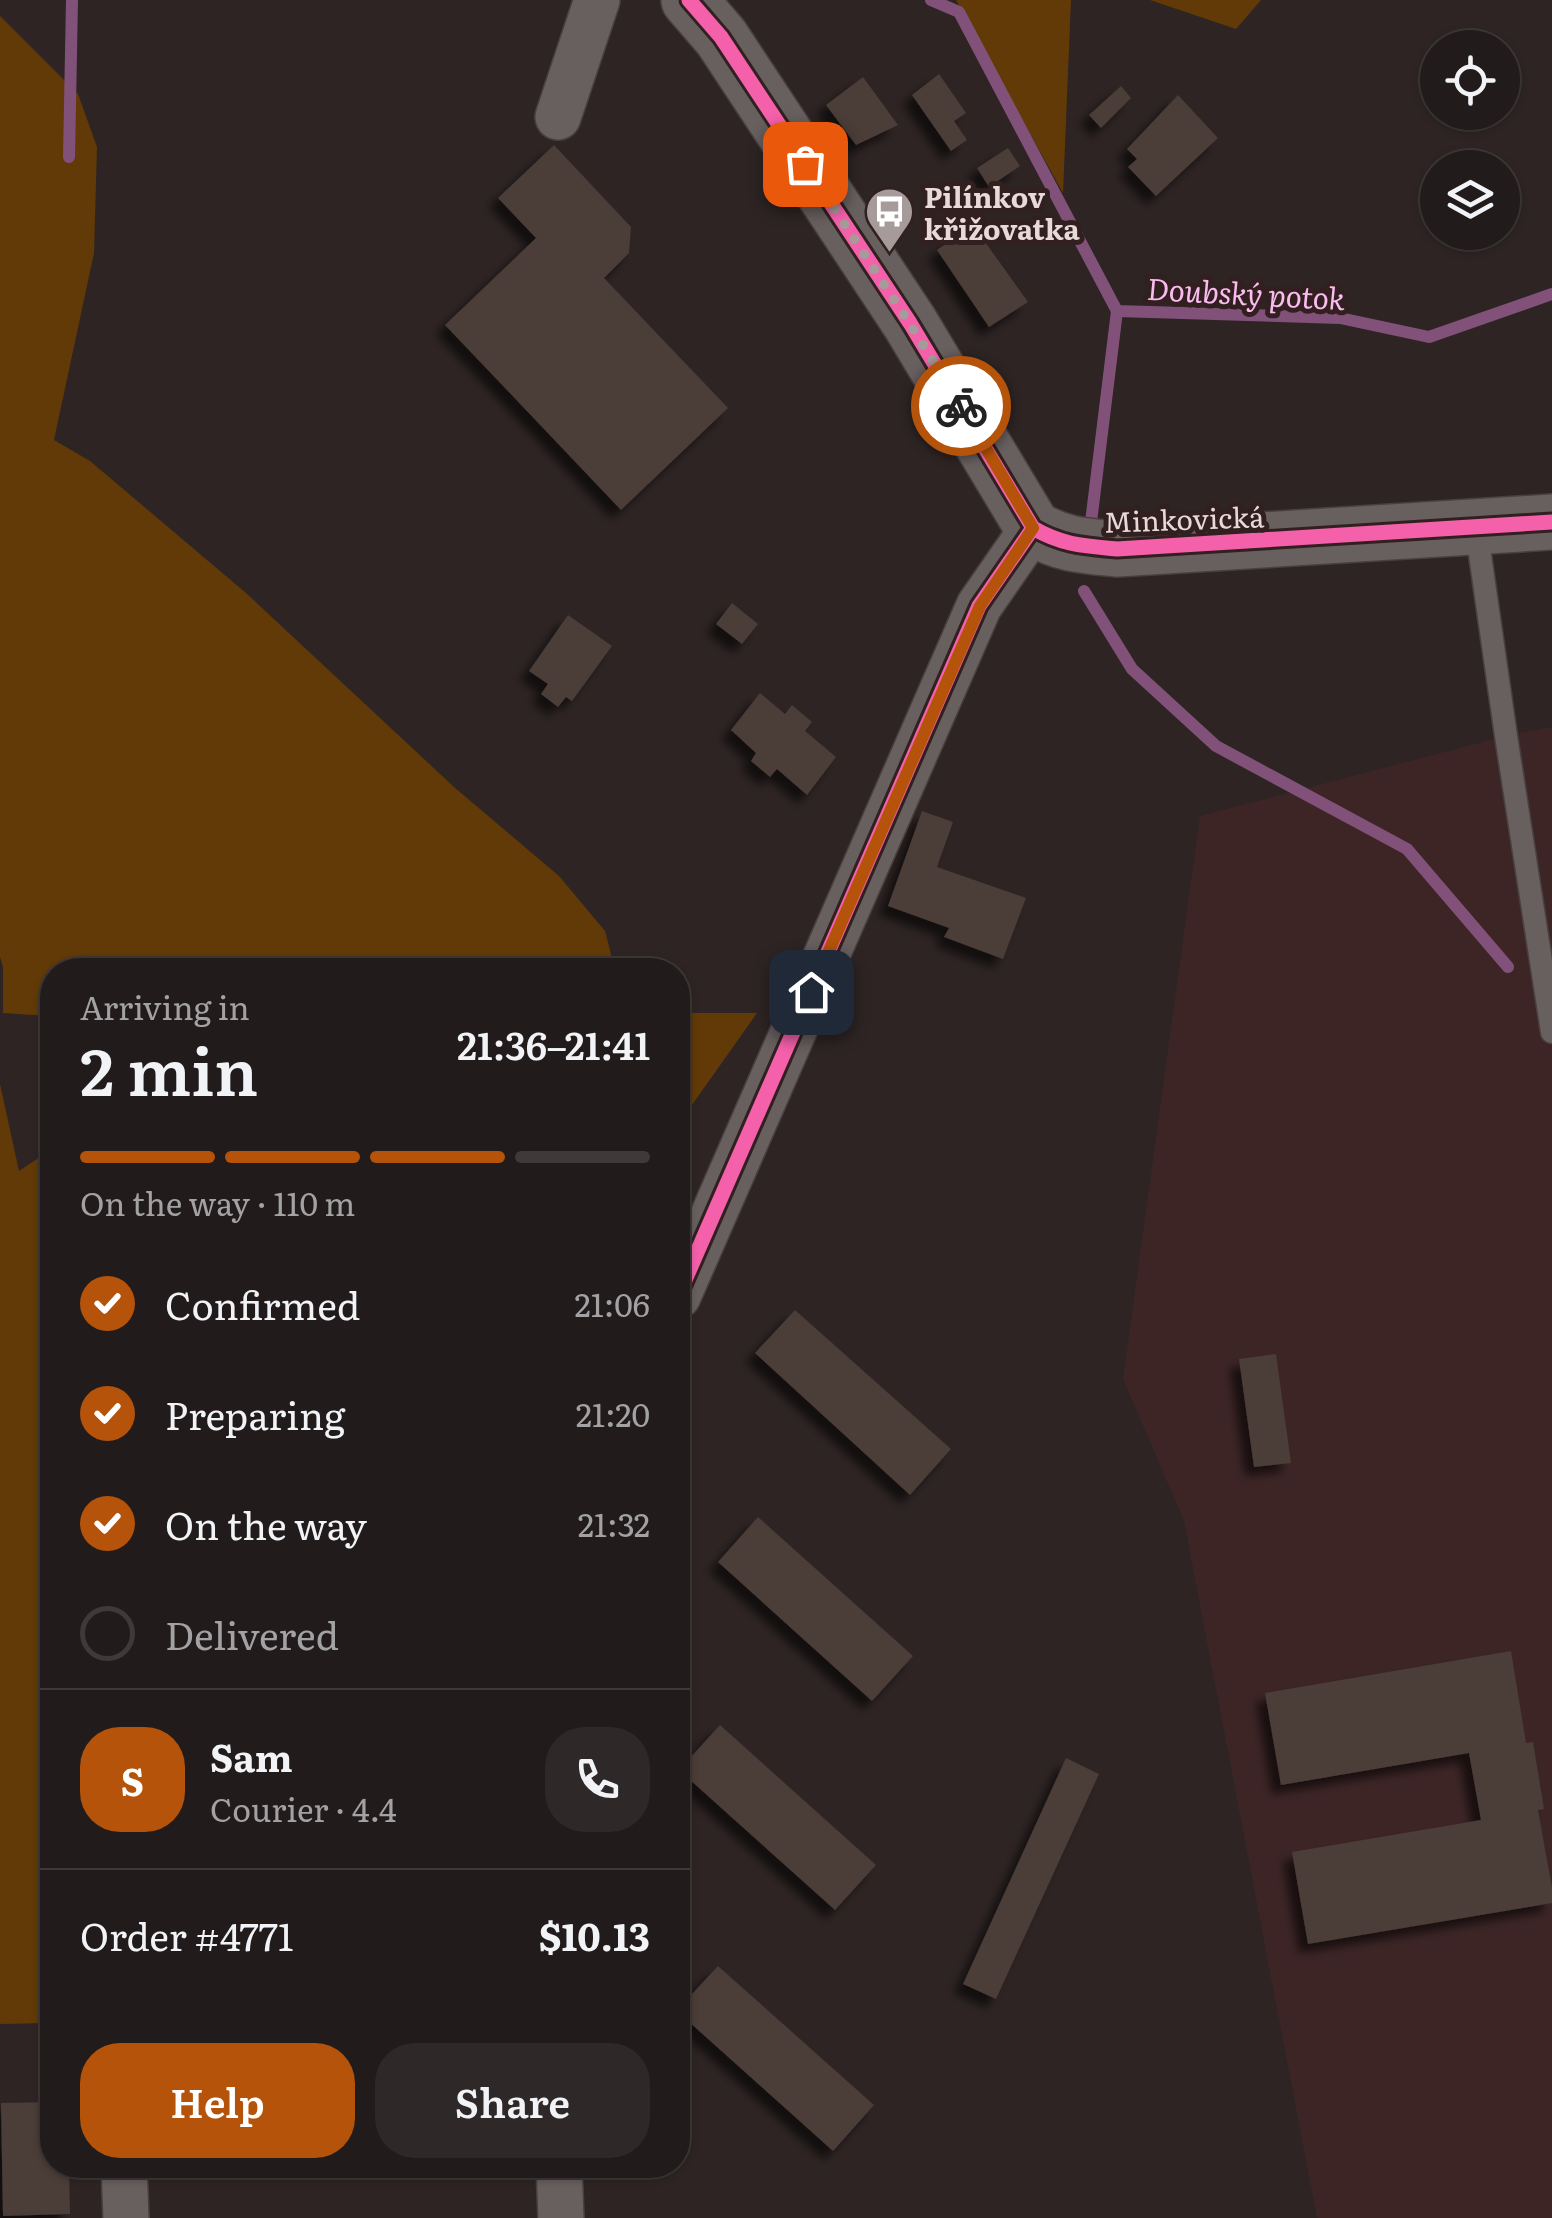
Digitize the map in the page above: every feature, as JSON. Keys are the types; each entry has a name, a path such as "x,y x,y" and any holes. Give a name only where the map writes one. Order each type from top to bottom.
{"street":[{"path":"558,117 597,0"},
{"path":"689,0 721,37 910,324 1033,528 980,606 690,1269"},
{"name":"Minkovická","path":"1033,528 1074,545 1117,549 1552,522"},
{"path":"124,2178 126,2218"},
{"path":"560,2178 561,2218"}],"lane":[{"path":"1476,527 1552,1032"}],"shaded area":[{"path":"956,0 1071,0 1063,193"},
{"path":"1150,0 1261,0 1236,29"},
{"path":"0,16 78,94 97,147 94,253 54,440 90,461 246,593 454,787 559,876 605,931 612,958 40,958 40,1015 3,1013"},
{"path":"1552,727 1552,2218 1317,2218 1184,1521 1123,1379 1200,816"},
{"path":"690,1013 757,1013 690,1108"},
{"path":"0,1084 19,1171 40,1157 40,2023 0,2024"}],"building":[{"path":"939,74 966,113 954,121 967,140 951,151 912,95"},
{"path":"863,77 898,125 856,145 826,105"},
{"path":"1121,86 1131,98 1101,128 1089,115"},
{"path":"1178,95 1218,138 1156,196 1128,167 1137,159 1127,149"},
{"path":"554,145 631,227 629,253 604,278 728,408 621,510 445,325 536,238 498,198"},
{"path":"1008,148 1020,166 989,187 977,168"},
{"path":"973,225 1028,302 989,327 937,250"},
{"path":"732,603 758,624 742,644 716,624"},
{"path":"568,615 612,646 572,701 566,697 558,707 541,694 548,684 529,671"},
{"path":"760,693 785,714 792,705 812,722 805,731 836,757 807,795 777,769 770,777 751,761 756,753 731,730"},
{"path":"922,811 953,822 937,867 1026,898 1003,959 944,937 949,928 888,906"},
{"path":"795,1310 951,1449 910,1495 755,1353"},
{"path":"1276,1354 1291,1463 1254,1467 1239,1359"},
{"path":"758,1517 913,1656 872,1701 718,1562"},
{"path":"1511,1651 1526,1743 1533,1742 1544,1809 1538,1810 1552,1903 1308,1944 1292,1852 1481,1820 1469,1753 1281,1785 1265,1693"},
{"path":"720,1725 876,1865 835,1910 690,1780 690,1758"},
{"path":"1066,1758 1099,1774 996,1999 963,1984"},
{"path":"718,1966 874,2105 833,2151 690,2023 690,1996"},
{"path":"40,2102 40,2178 69,2178 70,2214 3,2216 1,2103"}],"waterway":[{"path":"69,157 72,0"},
{"name":"Doubský potok","path":"931,0 959,12 1117,311 1340,318 1429,337 1552,294"},
{"path":"1091,522 1117,311"},
{"path":"1084,591 1132,669 1216,746 1407,849 1508,967"}],"cycle path":[{"path":"689,0 721,37 910,323 1033,528 1064,541 1117,549 1552,522"},
{"path":"690,1268 979,606 1033,528"}],"way so far":[{"path":"805,164 961,406"}],"place":[{"name":"Pilínkov křižovatka","path":"889,254"}],"route":[{"path":"811,992 980,606 1033,528 961,406"}]}
